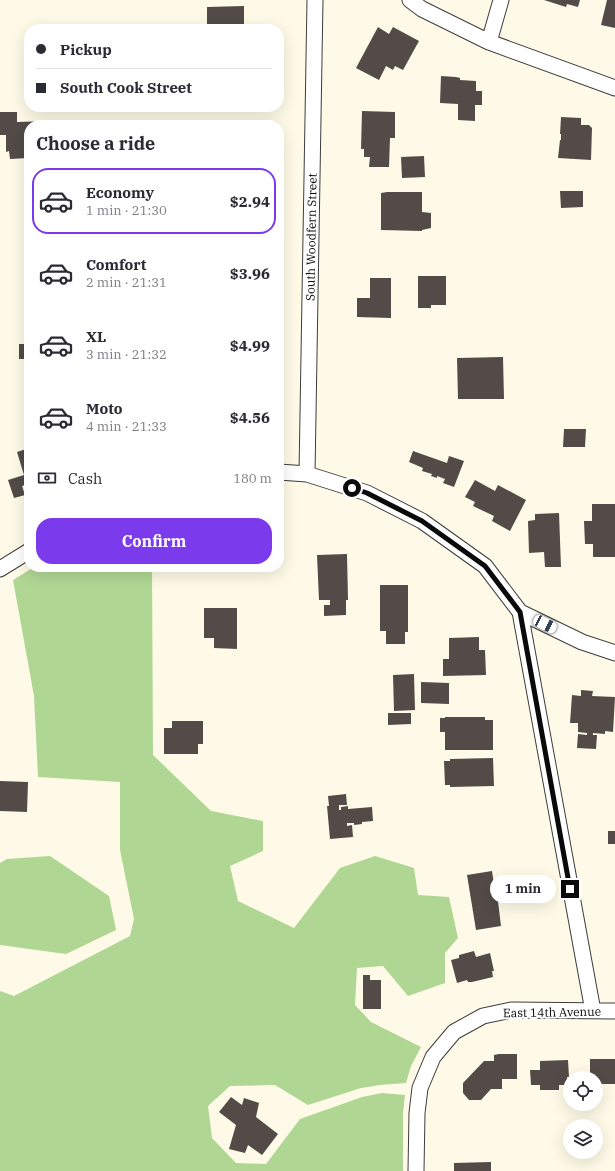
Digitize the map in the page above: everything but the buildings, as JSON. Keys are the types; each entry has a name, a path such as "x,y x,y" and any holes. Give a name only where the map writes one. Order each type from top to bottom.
{"street":[{"name":"South Woodfern Street","path":"307,474 315,0"},
{"path":"410,0 422,9 488,42 615,88"},
{"path":"488,42 502,0"},
{"path":"284,472 307,474 367,493 422,521 485,566 520,612 593,1011"},
{"path":"0,569 24,554"},
{"path":"520,612 582,642 615,652"},
{"name":"East 14th Avenue","path":"416,1171 417,1113 420,1088 433,1057 454,1032 483,1016 511,1010 615,1011"}],"green space":[{"path":"26,572 152,572 153,755 211,811 263,821 263,851 230,866 238,901 294,928 340,868 375,856 414,868 418,895 449,897 458,938 445,953 445,983 408,996 383,966 357,968 355,1005 371,1022 421,1047 411,1066 406,1083 361,1088 308,1105 275,1085 230,1086 208,1106 212,1138 236,1163 266,1164 300,1119 362,1097 382,1093 405,1095 403,1113 403,1171 0,1171 0,991 14,996 130,936 134,919 120,850 120,782 38,777 34,696 13,580"},
{"path":"50,856 109,896 116,930 66,954 0,945 0,863 7,859"}],"route":[{"path":"352,488 367,493 422,521 485,566 520,612 570,889"}]}
